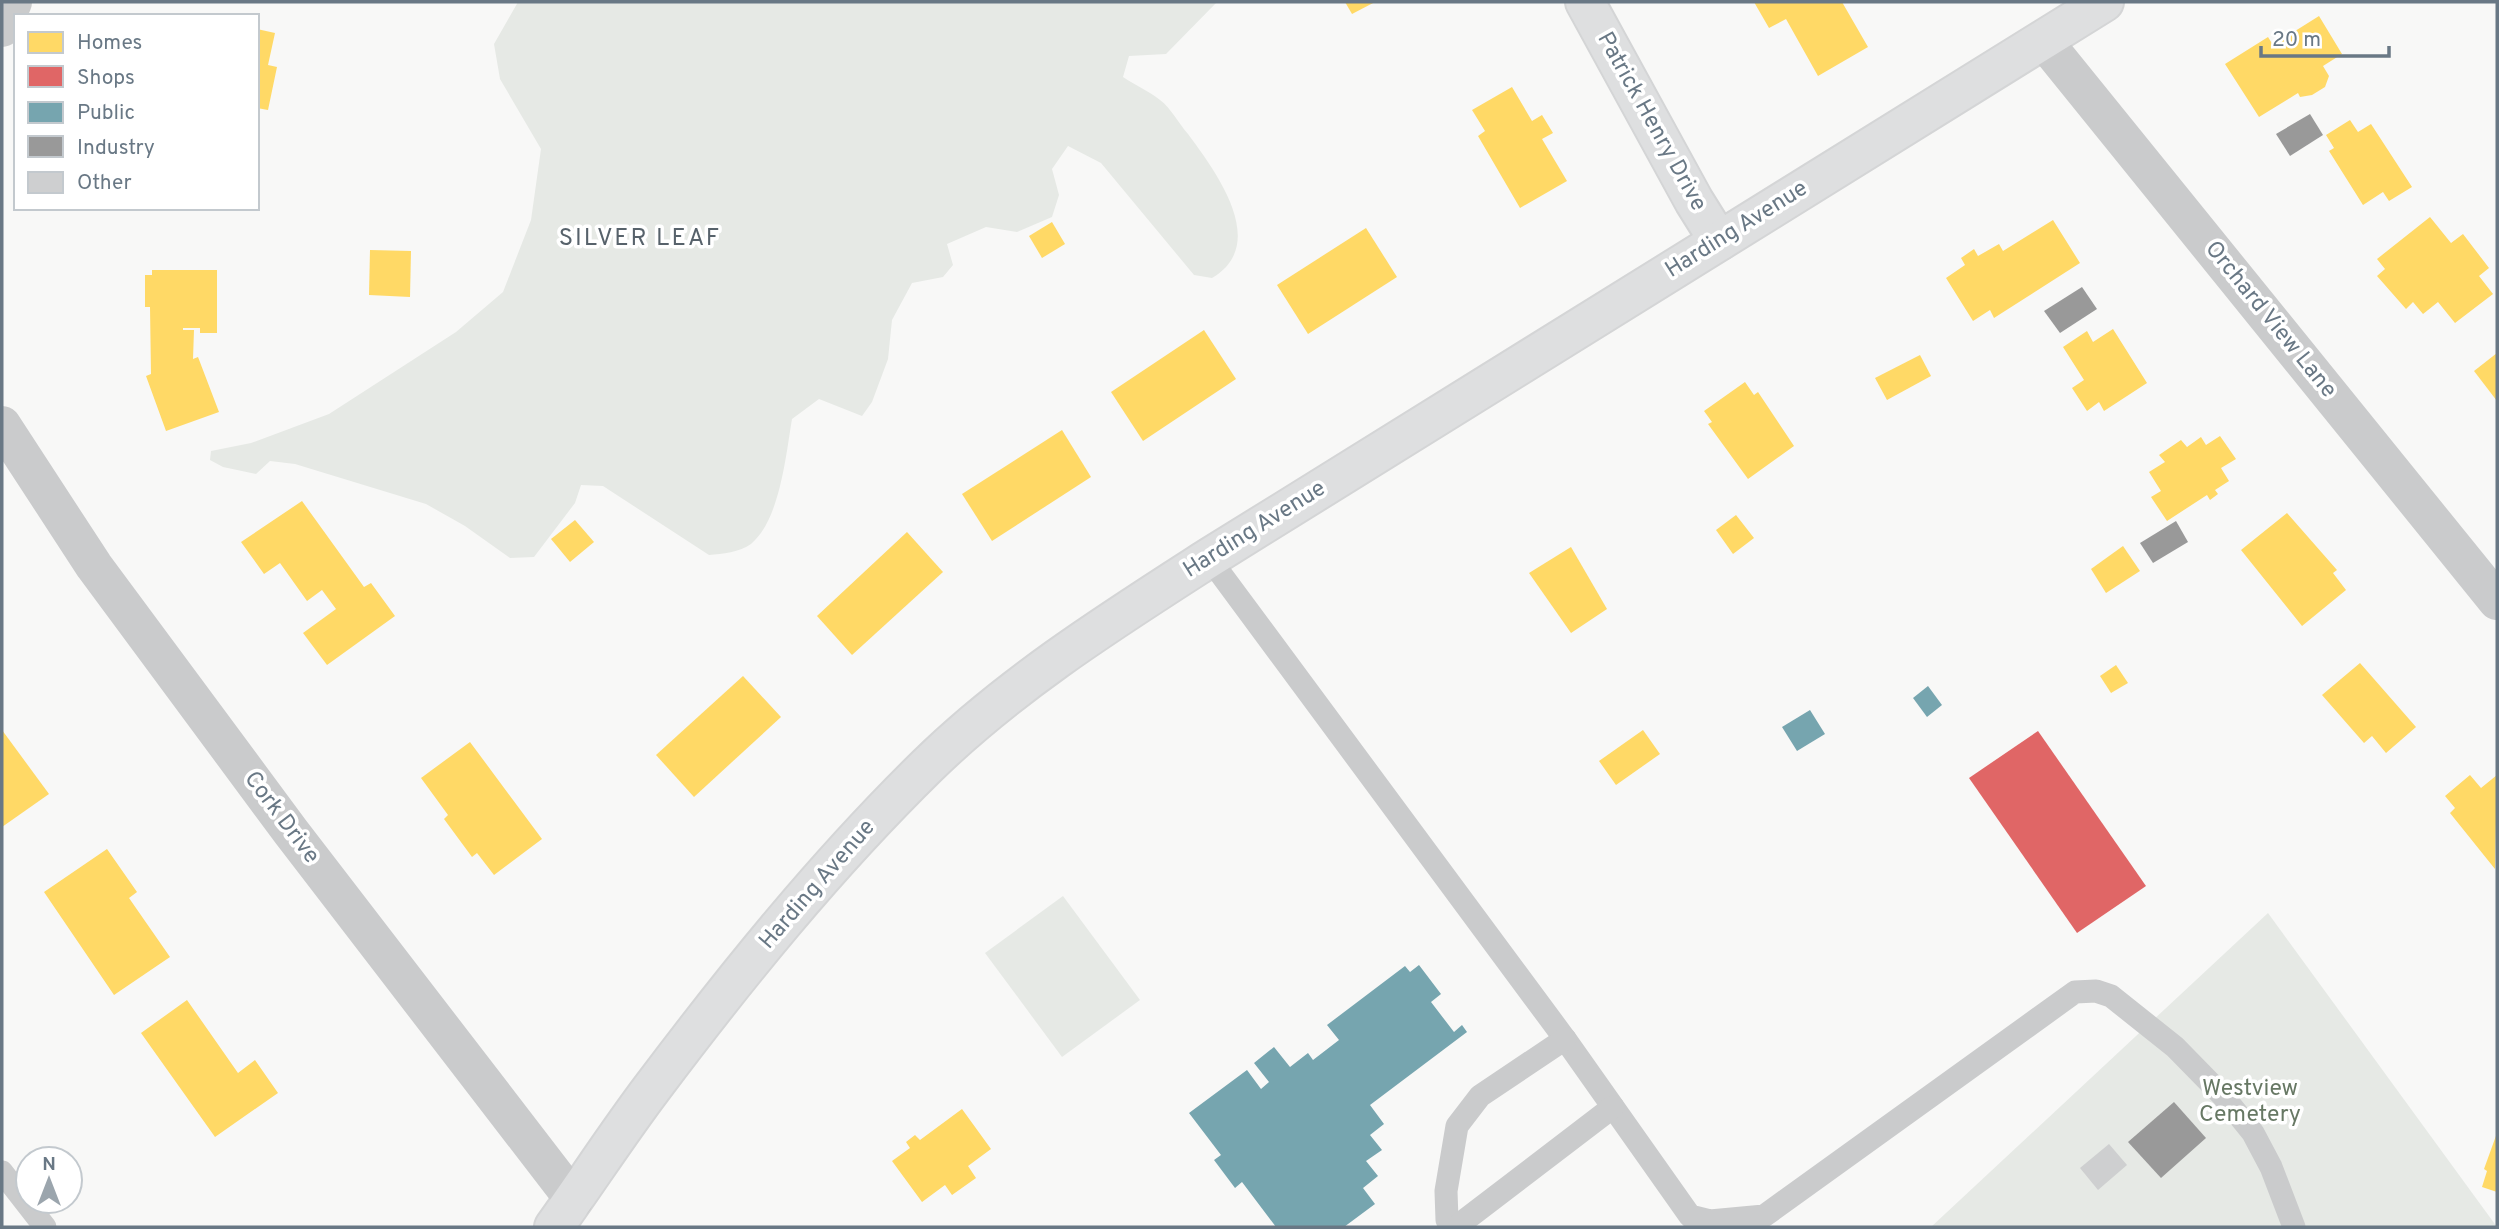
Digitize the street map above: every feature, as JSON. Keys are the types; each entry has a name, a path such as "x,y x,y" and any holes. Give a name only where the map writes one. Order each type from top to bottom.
{"main road":[{"name":"Patrick Henry Drive","path":"1585,2 1719,242"},
{"name":"Harding Avenue","path":"564,1213 650,1090 819,878 928,765 1045,668 1209,558 2104,2"}],"street":[{"path":"2,28 13,2"},
{"name":"Orchard View Lane","path":"2043,40 2497,601"},
{"name":"Cork Drive","path":"2,425 94,566 299,843 564,1213"}],"lane":[{"path":"1209,558 1565,1039 1690,1216 1710,1221 1764,1216 2075,992 2096,991 2111,996 2175,1047 2223,1096 2253,1133 2271,1167 2294,1227"},
{"path":"1565,1039 1480,1096 1457,1126 1446,1191 1447,1220 1453,1227 1613,1107"},
{"path":"2,1172 45,1227"}],"green space":[{"path":"518,2 1217,2 1166,54 1129,56 1123,77 1164,103 1212,168 1232,208 1237,228 1237,246 1229,264 1212,278 1194,275 1101,163 1068,146 1052,169 1059,195 1052,217 1017,232 986,227 947,244 953,265 943,277 912,283 892,320 888,359 872,402 862,416 819,399 792,419 780,486 769,519 751,544 731,552 709,555 603,486 581,485 575,503 534,557 510,558 465,526 426,504 295,464 270,461 256,474 223,467 210,460 211,451 251,443 329,414 456,332 503,292 531,220 541,149 500,79 494,44"},
{"path":"1063,896 1140,1000 1062,1057 985,953"},
{"name":"Westview Cemetery","path":"2268,913 2497,1227 1931,1227"}],"building: Homes":[{"path":"1345,2 1375,2 1352,14"},
{"path":"1754,2 1842,2 1868,47 1818,76 1786,19 1769,28"},
{"path":"2319,16 2342,54 2323,66 2329,76 2325,87 2312,95 2300,97 2298,93 2259,117 2225,64 2268,37 2273,45"},
{"path":"259,29 275,33 268,65 277,67 268,110 259,108"},
{"path":"1512,87 1532,121 1542,115 1553,133 1542,139 1567,181 1520,208 1478,136 1485,131 1472,110"},
{"path":"2350,120 2358,132 2371,124 2412,187 2389,201 2383,192 2363,205 2329,151 2334,148 2326,135"},
{"path":"2430,217 2451,243 2463,234 2489,268 2479,276 2493,294 2455,323 2438,302 2423,314 2413,302 2406,309 2377,276 2385,269 2377,259"},
{"path":"2053,220 2080,263 1994,318 1990,310 1973,321 1946,278 1965,265 1961,258 1974,249 1978,256 1999,244 2003,251"},
{"path":"1052,222 1065,244 1042,258 1029,236"},
{"path":"1366,228 1397,277 1308,334 1277,285"},
{"path":"370,250 411,251 410,297 369,295"},
{"path":"152,270 217,270 217,333 200,333 200,328 183,330 194,330 193,359 198,357 219,412 166,431 146,376 151,374 150,307 145,307 145,275 152,275"},
{"path":"2113,329 2147,383 2104,411 2099,402 2087,411 2072,388 2084,380 2063,347 2087,331 2093,342"},
{"path":"1204,330 1236,379 1143,441 1111,392"},
{"path":"2497,353 2497,401 2474,371"},
{"path":"1920,355 1931,376 1887,400 1875,378"},
{"path":"1745,382 1754,395 1758,392 1794,446 1748,479 1708,424 1712,422 1704,411"},
{"path":"1062,430 1091,477 992,541 962,494"},
{"path":"2220,436 2236,459 2221,468 2229,481 2215,490 2218,494 2210,500 2207,495 2167,521 2151,497 2161,491 2149,472 2165,462 2159,455 2181,440 2187,447 2201,437 2206,445"},
{"path":"302,501 364,587 371,583 395,616 327,665 303,633 336,609 322,590 307,601 280,563 264,574 241,542"},
{"path":"2287,513 2337,570 2333,573 2346,590 2302,626 2241,550"},
{"path":"1736,515 1754,538 1733,554 1716,530"},
{"path":"575,520 594,542 570,562 551,539"},
{"path":"907,532 943,572 852,655 817,616"},
{"path":"2123,546 2140,571 2106,593 2091,569"},
{"path":"1571,547 1607,609 1571,633 1529,573"},
{"path":"2360,663 2416,727 2386,753 2372,736 2364,743 2322,695"},
{"path":"2116,665 2128,683 2111,693 2100,676"},
{"path":"743,676 781,717 694,797 656,755"},
{"path":"2,730 49,794 2,827"},
{"path":"1643,730 1660,754 1616,785 1599,761"},
{"path":"470,742 542,839 494,875 477,853 472,857 444,819 448,815 421,778"},
{"path":"2470,775 2481,788 2497,775 2495,869 2450,813 2455,808 2445,796"},
{"path":"107,849 137,892 129,898 170,957 114,995 44,892"},
{"path":"187,1000 238,1073 255,1060 278,1093 215,1137 141,1033"},
{"path":"962,1109 991,1149 968,1166 976,1178 952,1195 945,1185 922,1202 892,1161 910,1148 906,1142 915,1135 920,1140"},
{"path":"2497,1133 2497,1192 2482,1187 2487,1171 2484,1169"}],"building: Shops":[{"path":"2038,731 2146,886 2077,933 1969,778"}],"building: Public":[{"path":"1928,686 1942,705 1927,717 1913,698"},
{"path":"1810,710 1825,734 1797,751 1782,727"},
{"path":"1419,965 1441,994 1431,1002 1454,1032 1462,1025 1467,1032 1370,1105 1384,1124 1370,1135 1382,1150 1366,1161 1378,1176 1363,1188 1375,1204 1344,1227 1276,1227 1242,1182 1235,1188 1214,1160 1221,1155 1189,1113 1247,1070 1261,1089 1269,1082 1254,1063 1274,1047 1290,1067 1308,1053 1313,1060 1339,1040 1327,1025 1405,966 1410,972"}],"building: Industry":[{"path":"2310,114 2323,135 2290,156 2276,134"},
{"path":"2082,287 2097,309 2060,333 2044,311"},
{"path":"2176,521 2188,542 2153,563 2140,543"},
{"path":"2174,1102 2206,1138 2161,1178 2128,1142"}],"building: Other":[{"path":"2109,1144 2127,1165 2098,1190 2080,1168"}],"district":[{"name":"SILVER LEAF","path":"640,239"}]}
